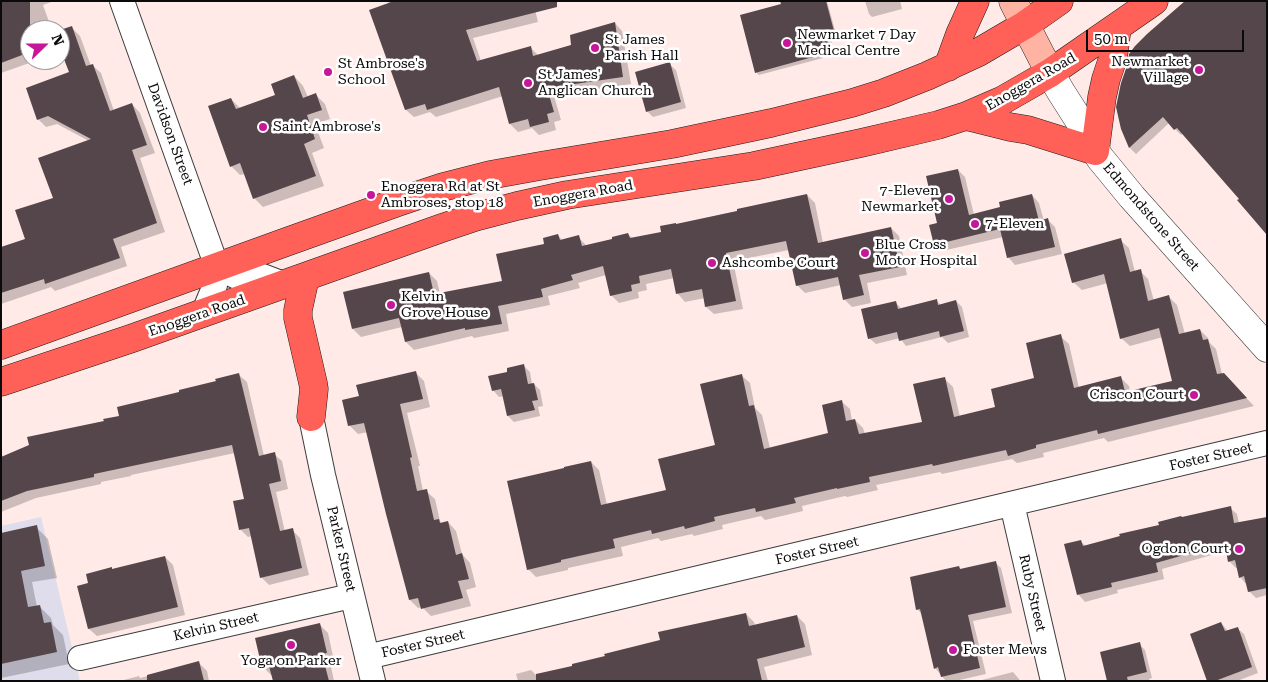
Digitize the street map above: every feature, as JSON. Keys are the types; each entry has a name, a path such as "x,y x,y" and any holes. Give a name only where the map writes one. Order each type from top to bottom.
{"main road":[{"path":"948,67 975,1"},
{"path":"1012,1 1050,73"},
{"path":"1,345 444,187 490,175 672,144 788,119 884,93 979,52 1025,25 1059,1"},
{"name":"Enoggera Road","path":"1,382 130,340 442,228 517,206 567,195 754,166 870,141 966,116 1003,100 1050,73 1154,1"},
{"path":"966,116 1010,128 1028,130 1095,151 1102,97 1108,70 1113,58 1117,28"},
{"path":"295,281 298,318 314,383 312,417"}],"street":[{"name":"Davidson Street","path":"122,1 217,267"},
{"name":"Edmondstone Street","path":"1050,73 1082,125 1095,151 1132,197 1267,348"},
{"path":"203,314 215,285 217,267 239,278 257,274 295,281"},
{"name":"Parker Street","path":"312,417 323,475 373,681"},
{"name":"Foster Street","path":"367,658 1267,444"},
{"name":"Ruby Street","path":"1012,504 1052,681"},
{"name":"Kelvin Street","path":"80,658 351,596"}],"shaded area":[{"path":"41,517 80,681 1,681 1,526"}],"building":[{"path":"1,1 30,1 30,20 20,20 20,56 1,63"},
{"path":"394,1 557,1 557,7 466,30 477,61 531,46 533,56 571,45 570,35 615,22 623,77 547,88 554,112 547,114 549,122 530,127 528,119 509,124 499,87 427,110 425,104 405,110 369,10"},
{"name":"Newmarket 7 Day Medical Centre","path":"780,1 826,1 834,31 820,55 755,73 740,15 781,4"},
{"name":"Newmarket Village","path":"1185,1 1267,1 1267,235 1237,200 1239,199 1177,128 1174,130 1163,117 1129,148 1121,129 1116,107 1129,54 1147,34"},
{"path":"72,26 86,66 93,64 110,111 132,103 147,145 132,150 157,223 113,239 120,258 45,284 44,279 1,293 1,247 25,239 15,210 53,198 38,158 91,139 48,116 37,120 26,88 69,72 70,27"},
{"path":"670,62 681,102 646,112 635,72"},
{"name":"Saint Ambrose's","path":"294,75 303,98 316,93 322,110 307,115 315,139 304,144 316,176 253,199 240,163 230,167 208,106 231,98 236,109 275,95 271,84"},
{"path":"958,169 969,215 1000,207 999,202 1032,194 1039,221 1048,218 1055,247 1007,258 1000,229 934,245 929,225 937,223 926,176"},
{"path":"807,194 818,243 891,227 900,267 859,275 864,295 843,300 838,277 796,286 786,241 726,253 736,301 705,307 702,289 676,294 671,269 639,276 640,283 631,285 632,291 610,296 603,266 571,275 573,280 541,289 543,297 498,306 502,324 465,330 465,328 405,342 399,318 352,329 343,292 429,272 434,294 502,281 496,254 544,244 543,238 558,234 560,240 579,235 582,246 628,233 630,238 661,232 660,226 737,211 737,209"},
{"path":"1121,238 1130,272 1141,269 1148,301 1169,295 1179,334 1200,329 1203,340 1208,339 1217,374 1224,373 1247,398 1098,434 1097,430 1036,445 1036,448 1008,456 1006,450 933,466 932,464 869,477 870,482 794,498 796,503 756,512 755,508 714,517 715,521 685,529 684,526 652,534 651,530 613,539 615,548 527,570 507,481 591,461 601,505 666,490 658,459 715,445 700,384 742,374 749,406 754,405 764,449 828,433 822,405 842,400 846,421 855,419 859,434 922,422 913,384 945,377 954,417 995,407 991,389 1034,378 1026,343 1061,334 1074,388 1121,376 1125,392 1172,381 1159,328 1120,339 1104,274 1072,283 1064,254"},
{"path":"937,299 938,305 956,300 964,331 940,337 939,331 899,341 897,332 868,339 861,309 896,301 898,309"},
{"path":"524,364 528,384 534,383 538,400 532,401 535,410 507,416 501,389 492,391 488,376 507,372 507,368"},
{"path":"416,371 423,399 400,404 412,457 410,458 417,491 427,489 434,520 439,519 440,523 448,521 456,555 462,553 469,579 458,581 463,598 421,609 418,598 409,600 364,423 348,426 342,400 359,396 356,385"},
{"path":"239,373 259,456 275,452 281,481 269,484 280,531 293,528 302,568 260,578 249,528 239,530 233,501 244,499 232,445 94,474 94,477 27,491 1,501 1,457 29,445 27,437 104,421 103,419 119,416 117,407 179,392 179,390"},
{"path":"1231,506 1234,523 1267,517 1267,588 1248,592 1244,576 1239,578 1235,560 1228,562 1225,545 1219,545 1156,563 1158,572 1111,583 1112,587 1077,595 1064,544 1081,540 1083,546 1120,536 1119,534 1159,525 1158,522"},
{"path":"37,525 45,566 21,571 28,607 40,605 44,623 51,622 57,652 1,664 1,533"},
{"path":"165,556 178,607 88,629 77,586 88,583 86,574"},
{"path":"996,561 1006,607 968,615 980,668 941,677 938,667 934,669 920,609 916,610 910,577 959,566 960,569"},
{"path":"746,613 749,626 797,615 805,647 757,659 762,681 536,681 536,674 572,666 572,664 605,656 604,654 660,640 658,632"},
{"path":"1221,622 1225,631 1238,627 1252,667 1215,681 1207,681 1190,634"},
{"name":"Yoga on Parker","path":"320,623 327,653 322,654 329,681 273,681 269,666 262,668 255,638"},
{"path":"1140,642 1147,672 1127,677 1128,681 1107,681 1100,652"},
{"path":"199,661 204,681 147,681 147,675"}],"place":[{"name":"Newmarket 7 Day Medical Centre","path":"787,43"},
{"name":"St James Parish Hall","path":"595,48"},
{"name":"Newmarket Village","path":"1199,70"},
{"name":"St Ambrose's School","path":"328,72"},
{"name":"St James' Anglican Church","path":"528,83"},
{"name":"Saint Ambrose's","path":"263,127"},
{"name":"Enoggera Rd at St Ambroses, stop 18","path":"371,195"},
{"name":"7-Eleven Newmarket","path":"949,199"},
{"name":"7-Eleven","path":"975,224"},
{"name":"Blue Cross Motor Hospital","path":"865,253"},
{"name":"Ashcombe Court","path":"712,263"},
{"name":"Kelvin Grove House","path":"391,305"},
{"name":"Criscon Court","path":"1194,395"},
{"name":"Ogdon Court","path":"1239,549"},
{"name":"Yoga on Parker","path":"291,645"},
{"name":"Foster Mews","path":"953,650"}]}
